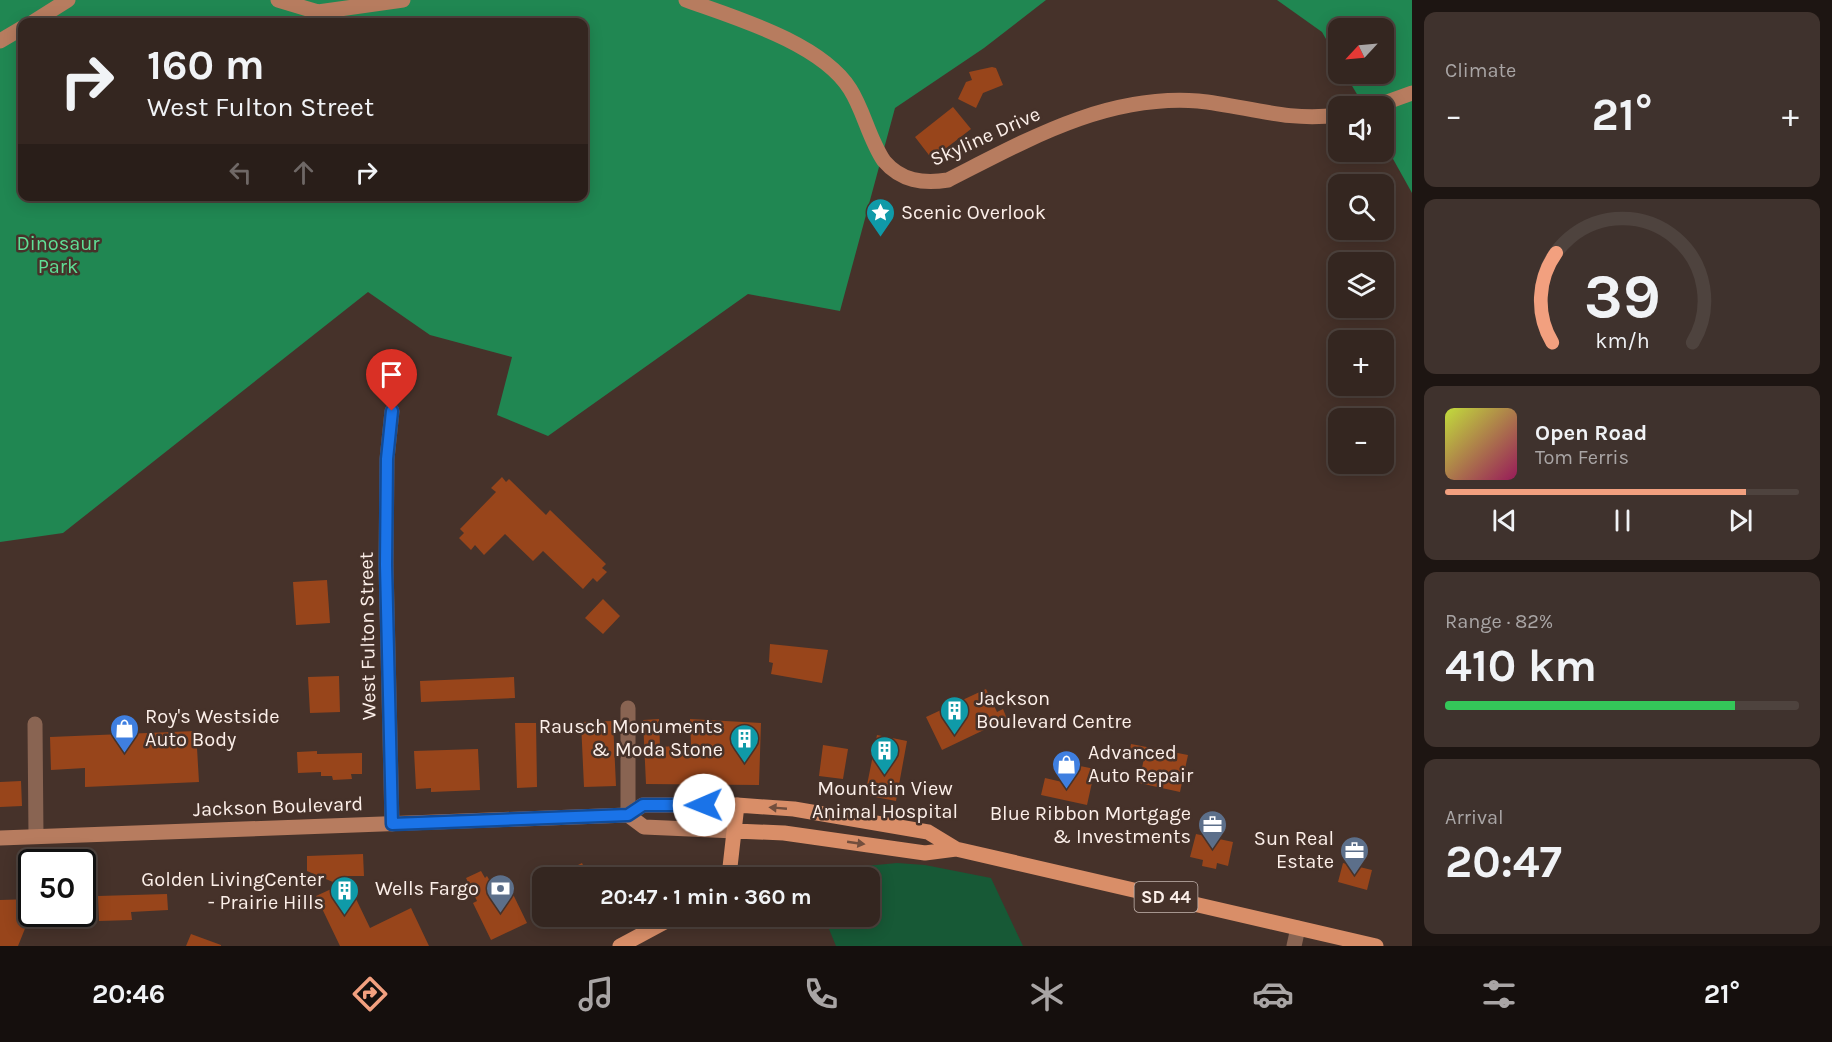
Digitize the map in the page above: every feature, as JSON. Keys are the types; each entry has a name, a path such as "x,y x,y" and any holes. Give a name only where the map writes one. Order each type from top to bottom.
{"main road":[{"path":"730,867 737,805"},
{"name":"Jackson Boulevard","path":"737,805 794,809 928,832 956,849 1376,946"},
{"name":"Jackson Boulevard","path":"735,831 784,833 925,853 956,849"},
{"path":"620,946 655,927"}],"street":[{"path":"39,18 68,0"},
{"path":"278,0 318,12 403,0"},
{"name":"Skyline Drive","path":"686,0 808,49 829,64 852,91 884,161 892,170 917,181 928,183 948,180 1062,125 1128,104 1155,100 1187,101 1275,116 1328,116"},
{"path":"0,41 18,30"},
{"path":"1394,100 1412,93"},
{"name":"West Fulton Street","path":"392,411 387,459 386,565 392,824"},
{"path":"628,708 628,815"},
{"path":"35,724 36,836"},
{"name":"Jackson Boulevard","path":"0,838 628,815 643,805 737,805"},
{"name":"Jackson Boulevard","path":"628,815 644,827 735,831"},
{"path":"1294,946 1298,928"}],"green space":[{"name":"Dinosaur Park","path":"0,0 1046,0 984,48 895,108 840,311 748,294 548,436 497,415 512,357 430,335 368,292 63,533 0,542"},
{"path":"1277,0 1412,0 1412,193 1394,161 1394,96 1358,96 1351,84 1394,84 1394,18 1328,18 1328,42 1322,32"},
{"path":"897,863 925,865 991,878 1023,946 836,946 828,927 880,927 880,867 864,867"}],"building":[{"path":"996,68 1003,85 983,93 976,108 958,99 966,82 972,80 969,72"},
{"path":"953,107 971,129 932,159 915,137"},
{"path":"502,477 506,482 509,479 546,515 550,510 606,564 602,568 607,572 597,582 593,578 583,589 543,551 533,561 505,534 484,555 475,545 471,550 459,538 464,533 460,529 496,492 491,488"},
{"path":"327,580 330,623 296,625 293,582"},
{"path":"603,599 620,616 603,634 585,618"},
{"path":"770,644 828,650 822,683 771,674 773,663 769,662"},
{"path":"339,676 340,712 310,713 308,677"},
{"path":"514,677 515,698 421,702 420,681"},
{"name":"Jackson Boulevard Centre","path":"986,689 997,712 1003,709 1007,719 942,750 926,717"},
{"path":"659,719 660,747 691,745 690,719 761,723 759,785 646,784 643,720"},
{"path":"613,721 616,786 584,787 581,722"},
{"path":"515,723 536,723 537,787 517,788"},
{"name":"Roy's Westside Auto Body","path":"196,731 199,782 85,787 85,768 51,770 50,737"},
{"name":"Mountain View Animal Hospital","path":"877,735 907,741 896,801 865,795"},
{"path":"1131,744 1188,755 1180,792 1139,783 1144,758 1129,754"},
{"path":"823,745 848,749 843,779 819,776"},
{"path":"478,749 480,790 431,792 431,788 416,789 414,751"},
{"path":"317,751 317,754 362,753 362,774 351,774 352,779 333,780 332,776 321,776 321,772 298,773 297,752"},
{"name":"Advanced Auto Repair","path":"1075,765 1095,769 1087,805 1041,795 1045,778 1071,784"},
{"path":"21,781 22,806 0,807 0,782"},
{"name":"Blue Ribbon Mortgage & Investments","path":"1196,834 1233,842 1228,866 1217,863 1216,869 1202,866 1203,860 1190,857"},
{"name":"Golden LivingCenter - Prairie Hills","path":"363,854 364,876 345,876 370,928 411,908 429,946 340,946 316,896 340,885 307,871 307,856"},
{"name":"Sun Real Estate","path":"1343,863 1372,870 1367,890 1338,882"},
{"name":"Wells Fargo","path":"481,871 491,883 493,881 498,891 509,886 527,923 491,940 473,903 477,901 466,878"},
{"path":"167,894 168,910 131,912 132,920 99,921 98,896"},
{"path":"18,899 18,927 26,927 18,946 0,946 0,900"},
{"path":"191,934 221,945 221,946 186,946"}],"place":[{"name":"Scenic Overlook","path":"880,238"},
{"name":"Jackson Boulevard Centre","path":"955,736"},
{"name":"Roy's Westside Auto Body","path":"124,754"},
{"name":"Rausch Monuments & Moda Stone","path":"744,764"},
{"name":"Mountain View Animal Hospital","path":"885,776"},
{"name":"Advanced Auto Repair","path":"1067,790"},
{"name":"Blue Ribbon Mortgage & Investments","path":"1212,850"},
{"name":"Sun Real Estate","path":"1355,876"},
{"name":"Wells Fargo","path":"500,914"},
{"name":"Golden LivingCenter - Prairie Hills","path":"345,916"}],"route":[{"path":"392,411 387,459 386,565 392,824 628,815 643,805 704,805"}]}
